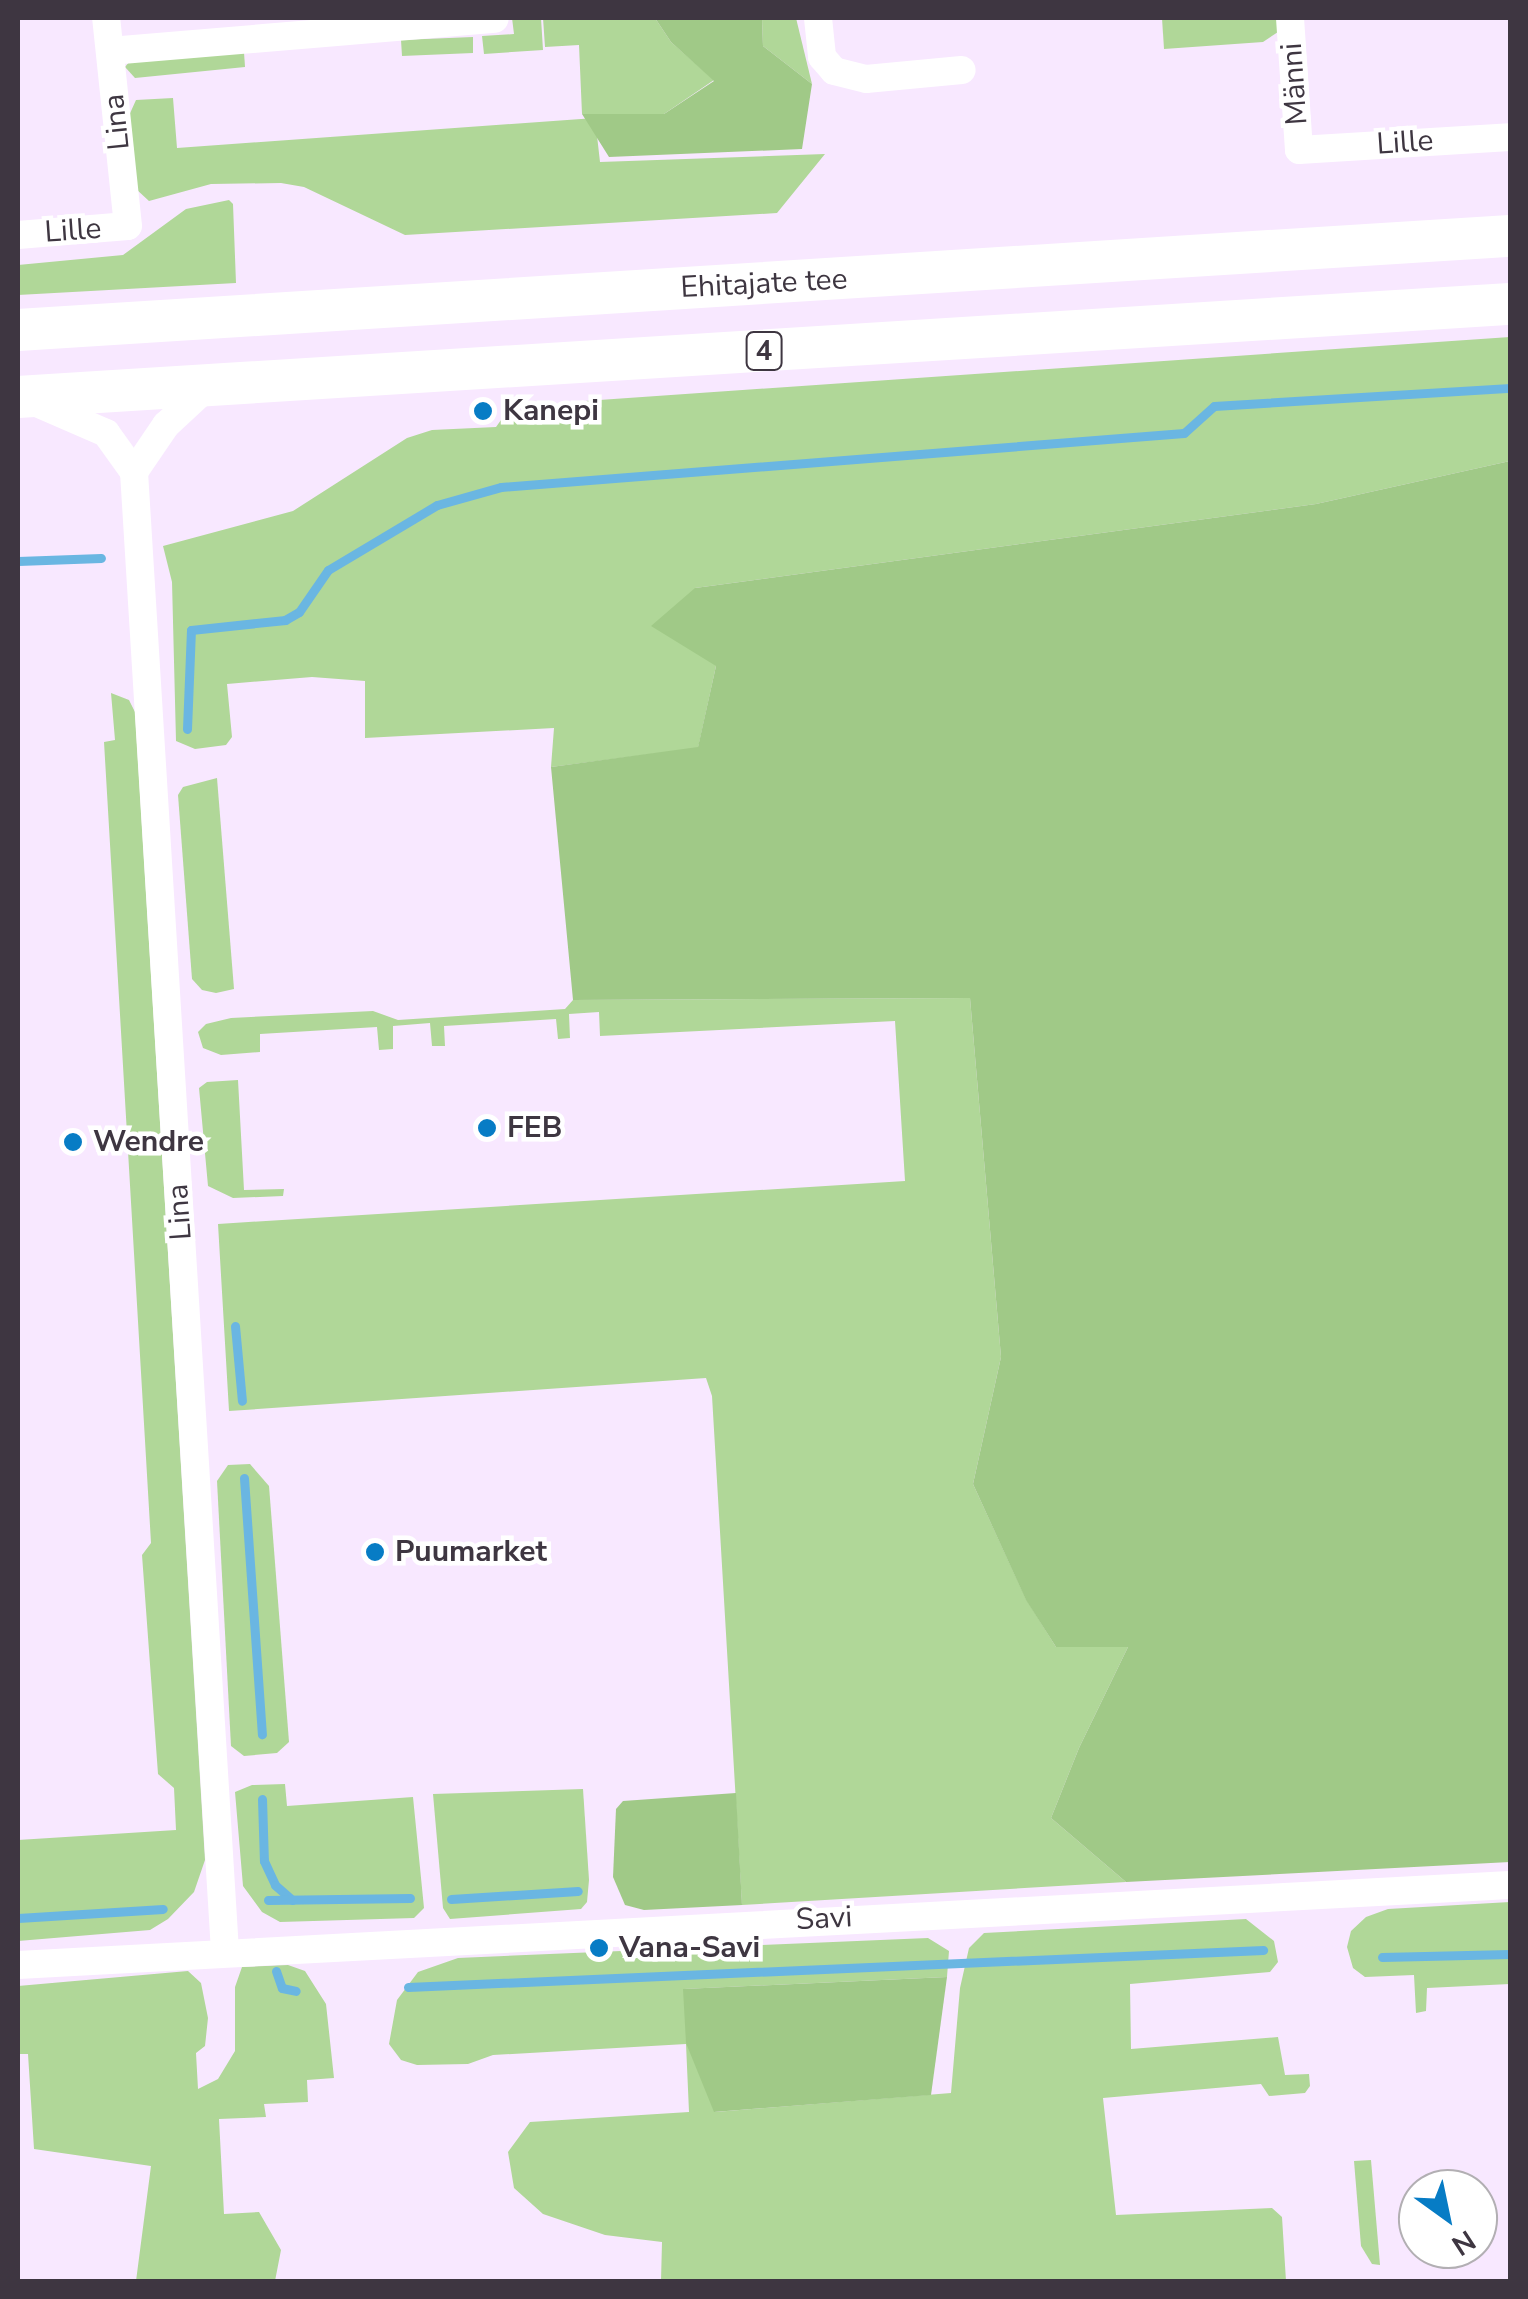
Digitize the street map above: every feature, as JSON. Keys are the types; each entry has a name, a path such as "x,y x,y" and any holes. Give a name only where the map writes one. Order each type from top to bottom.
{"highway":[{"name":"Ehitajate tee","path":"18,330 1510,236"},
{"name":"4","path":"19,397 1510,304"}],"street":[{"name":"Lina","path":"106,18 128,226"},
{"path":"818,18 822,57 834,71 866,79 962,70"},
{"name":"Männi","path":"1290,18 1299,150"},
{"path":"110,51 495,19"},
{"name":"Lille","path":"1299,150 1510,137"},
{"name":"Lille","path":"18,235 128,226"},
{"path":"19,397 106,432 134,472 166,425 208,386"},
{"name":"Lina","path":"134,472 226,1952"},
{"name":"Savi","path":"18,1965 1510,1885"}],"green space":[{"path":"512,18 541,18 543,50 484,54 482,36 514,34"},
{"path":"543,18 655,18 671,42 714,80 664,114 582,114 579,45 545,47"},
{"path":"655,18 762,18 763,46 812,84 802,149 609,157 582,114 664,114 714,81 671,42"},
{"path":"762,18 796,18 812,84 763,46"},
{"path":"1162,18 1280,18 1281,30 1263,42 1164,49"},
{"path":"473,37 473,53 402,56 401,40"},
{"path":"244,52 245,67 135,78 125,67 134,56"},
{"path":"173,98 177,148 595,118 600,162 825,154 777,213 405,235 304,187 281,183 211,184 149,201 136,189 127,120 136,100"},
{"path":"229,200 233,204 236,283 18,295 18,265 123,255 186,209"},
{"path":"1510,337 1510,461 1316,504 695,588 716,666 698,748 551,767 554,728 365,738 365,681 312,677 227,684 232,737 226,745 195,749 176,741 172,582 163,546 293,511 407,438 432,430 496,427 506,413 585,401"},
{"path":"1510,461 1510,1862 1126,1882 1051,1818 1079,1748 1128,1647 1056,1647 1026,1600 973,1484 1001,1357 970,998 573,1000 551,767 698,747 716,666 651,626 695,588 1316,504"},
{"path":"111,693 129,700 135,712 205,1860 194,1892 168,1919 150,1930 18,1941 18,1840 176,1830 174,1788 158,1774 142,1555 151,1543 104,742 115,740"},
{"path":"217,778 234,989 216,993 202,990 192,979 178,795 183,787"},
{"path":"970,998 1001,1357 973,1484 1026,1599 1056,1647 1128,1647 1079,1748 1051,1818 1126,1882 742,1905 712,1396 706,1378 229,1411 218,1224 905,1181 895,1021 600,1036 599,1012 569,1014 570,1038 558,1039 556,1019 444,1026 445,1046 432,1046 430,1023 393,1026 393,1049 379,1050 377,1027 260,1034 260,1052 221,1055 203,1048 198,1032 206,1024 231,1018 373,1011 398,1020 565,1009 573,1000"},
{"path":"238,1080 244,1190 284,1189 283,1196 233,1198 208,1186 199,1088 207,1082"},
{"path":"250,1464 269,1486 289,1742 277,1753 244,1756 231,1746 217,1481 228,1465"},
{"path":"285,1784 287,1806 413,1797 424,1908 414,1918 280,1922 262,1912 243,1886 235,1792 252,1785"},
{"path":"583,1789 589,1880 587,1902 581,1909 450,1919 443,1908 433,1794"},
{"path":"736,1793 742,1905 644,1910 625,1905 613,1877 616,1809 623,1801"},
{"path":"1510,1902 1510,1984 1427,1988 1426,2011 1416,2013 1414,1975 1365,1977 1353,1968 1347,1947 1351,1931 1366,1917 1388,1909"},
{"path":"1246,1919 1274,1941 1278,1962 1270,1972 1130,1984 1131,2049 1278,2037 1285,2075 1309,2074 1310,2086 1305,2093 1269,2096 1261,2084 1103,2098 1116,2215 1272,2208 1282,2217 1286,2281 661,2281 662,2242 605,2235 543,2214 514,2188 508,2152 530,2122 689,2112 686,2044 493,2055 468,2064 417,2065 401,2060 389,2044 397,2000 418,1972 458,1958 928,1938 949,1951 947,1977 684,1989 715,2112 951,2093 960,1988 969,1948 984,1933"},
{"path":"288,1965 305,1971 326,2004 334,2078 307,2080 308,2102 264,2104 266,2117 219,2119 224,2214 259,2212 281,2250 275,2281 136,2281 151,2166 34,2149 28,2054 18,2054 18,1986 188,1971 201,1983 208,2018 205,2046 196,2053 198,2089 218,2079 235,2051 235,1987 242,1967"},
{"path":"947,1977 931,2095 714,2112 686,2043 683,1989"},
{"path":"1371,2160 1380,2265 1372,2264 1361,2246 1354,2161"}],"waterway":[{"path":"187,729 191,630 285,620 299,612 328,570 437,505 501,487 1184,433 1214,406 1510,388"},
{"path":"18,561 101,558"},
{"path":"235,1326 242,1401"},
{"path":"244,1478 262,1734"},
{"path":"262,1799 264,1861 275,1885 292,1900"},
{"path":"451,1899 578,1891"},
{"path":"268,1900 410,1898"},
{"path":"18,1918 163,1909"},
{"path":"408,1987 1263,1950"},
{"path":"1382,1957 1510,1954"},
{"path":"276,1971 282,1988 296,1991"}],"place":[{"name":"Kanepi","path":"483,411"},
{"name":"FEB","path":"487,1128"},
{"name":"Wendre","path":"73,1142"},
{"name":"Puumarket","path":"375,1552"},
{"name":"Vana-Savi","path":"599,1948"}]}
